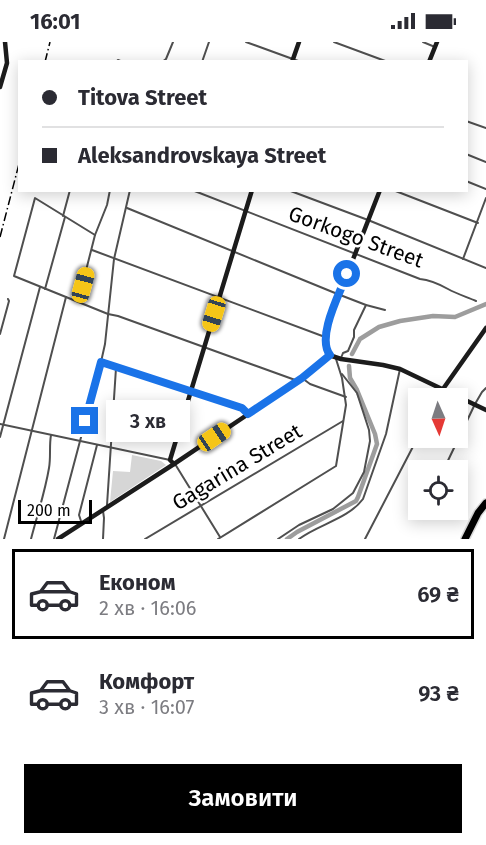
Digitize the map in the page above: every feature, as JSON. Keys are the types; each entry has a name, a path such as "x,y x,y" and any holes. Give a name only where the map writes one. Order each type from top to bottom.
{"highway":[{"path":"465,539 486,502"}],"main road":[{"path":"0,87 7,63 5,42"},
{"path":"292,60 299,42"},
{"path":"430,60 436,44"},
{"path":"173,463 190,392 251,192"},
{"path":"379,192 329,321 326,337 328,352 341,359 383,364 400,369 441,388"},
{"path":"444,388 486,328"},
{"path":"56,539 105,509 333,356"},
{"path":"468,401 486,410"}],"street":[{"path":"165,60 173,42"},
{"path":"203,60 209,42"},
{"path":"246,42 292,60"},
{"path":"334,42 383,60"},
{"path":"423,42 436,44"},
{"path":"0,61 7,63"},
{"path":"468,122 486,129"},
{"path":"468,155 486,162"},
{"path":"468,182 486,189"},
{"path":"45,289 69,192"},
{"path":"78,302 95,235 110,192"},
{"path":"56,539 105,344 114,259 130,192"},
{"name":"Gorkogo Street","path":"197,192 420,279 439,283 449,290 476,301"},
{"path":"293,192 486,268"},
{"path":"398,192 478,223"},
{"path":"95,235 35,198 14,276 108,314 346,396"},
{"path":"463,259 486,198"},
{"path":"127,208 366,305 385,310"},
{"path":"92,250 326,337"},
{"path":"0,437 40,287"},
{"path":"4,539 66,297"},
{"path":"0,334 8,299"},
{"path":"341,359 343,353 348,351 354,337 354,330 366,305"},
{"path":"2,424 111,447 173,463 201,505 219,538 336,466 346,396 333,356"},
{"path":"101,362 242,408 248,414"},
{"path":"103,539 116,368"},
{"path":"299,539 358,506 363,499 386,434 400,369"},
{"path":"278,539 299,525 333,509 353,493 364,472 370,441 369,430 357,393 340,372"},
{"path":"448,460 475,404 486,388"},
{"name":"Gagarina Street","path":"145,539 344,420"},
{"path":"31,539 49,470 51,435"},
{"path":"82,524 79,515 97,444"},
{"path":"365,539 412,448"}],"shaded area":[{"path":"132,455 161,461 166,465 110,502 113,471 130,472"}],"waterway":[{"path":"352,354 360,339 379,327 433,316 455,317 486,304"},
{"path":"287,539 356,501 377,444 375,434 350,378 349,366"}],"railway":[{"path":"46,60 50,42"},
{"path":"0,237 18,168"}],"route":[{"path":"85,421 101,362 242,408 248,414 302,378 330,355 327,349 326,334 347,274"}]}
